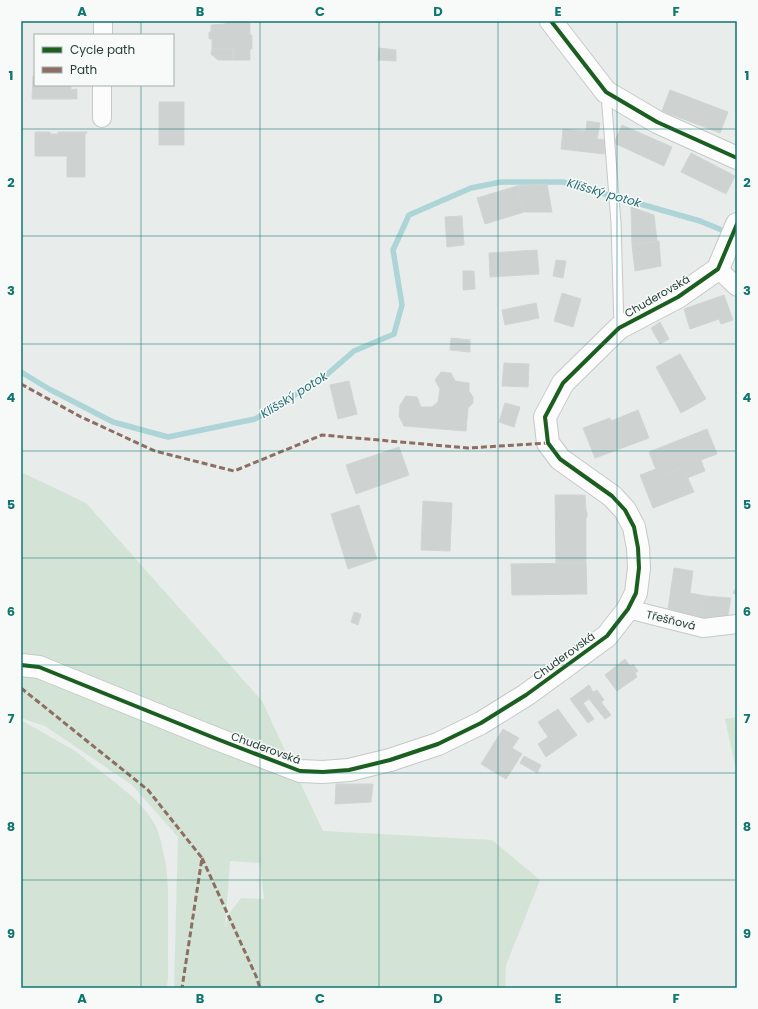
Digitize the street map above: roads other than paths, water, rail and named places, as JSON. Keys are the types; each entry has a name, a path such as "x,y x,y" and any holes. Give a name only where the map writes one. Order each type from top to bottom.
{"street":[{"path":"102,21 102,34"},
{"path":"551,21 606,92 657,122 737,158"},
{"path":"102,86 102,118"},
{"path":"737,224 718,269 737,287"},
{"name":"Chuderovská","path":"21,665 39,666 217,739 300,771 342,771 390,760 438,744 481,723 526,696 607,636 628,609 636,593 639,568 638,548 634,527 625,510 612,496 560,459 548,443 545,417 563,383 619,328 678,297 718,269"},
{"name":"Třešňová","path":"628,609 703,628 737,624"}],"lane":[{"path":"606,92 615,209 619,328"}],"waterway":[{"name":"Klíšský potok","path":"21,372 49,389 113,422 168,437 255,419 323,378 354,351 394,334 402,305 393,250 409,215 471,188 501,182 563,182 700,221 729,233"}]}
